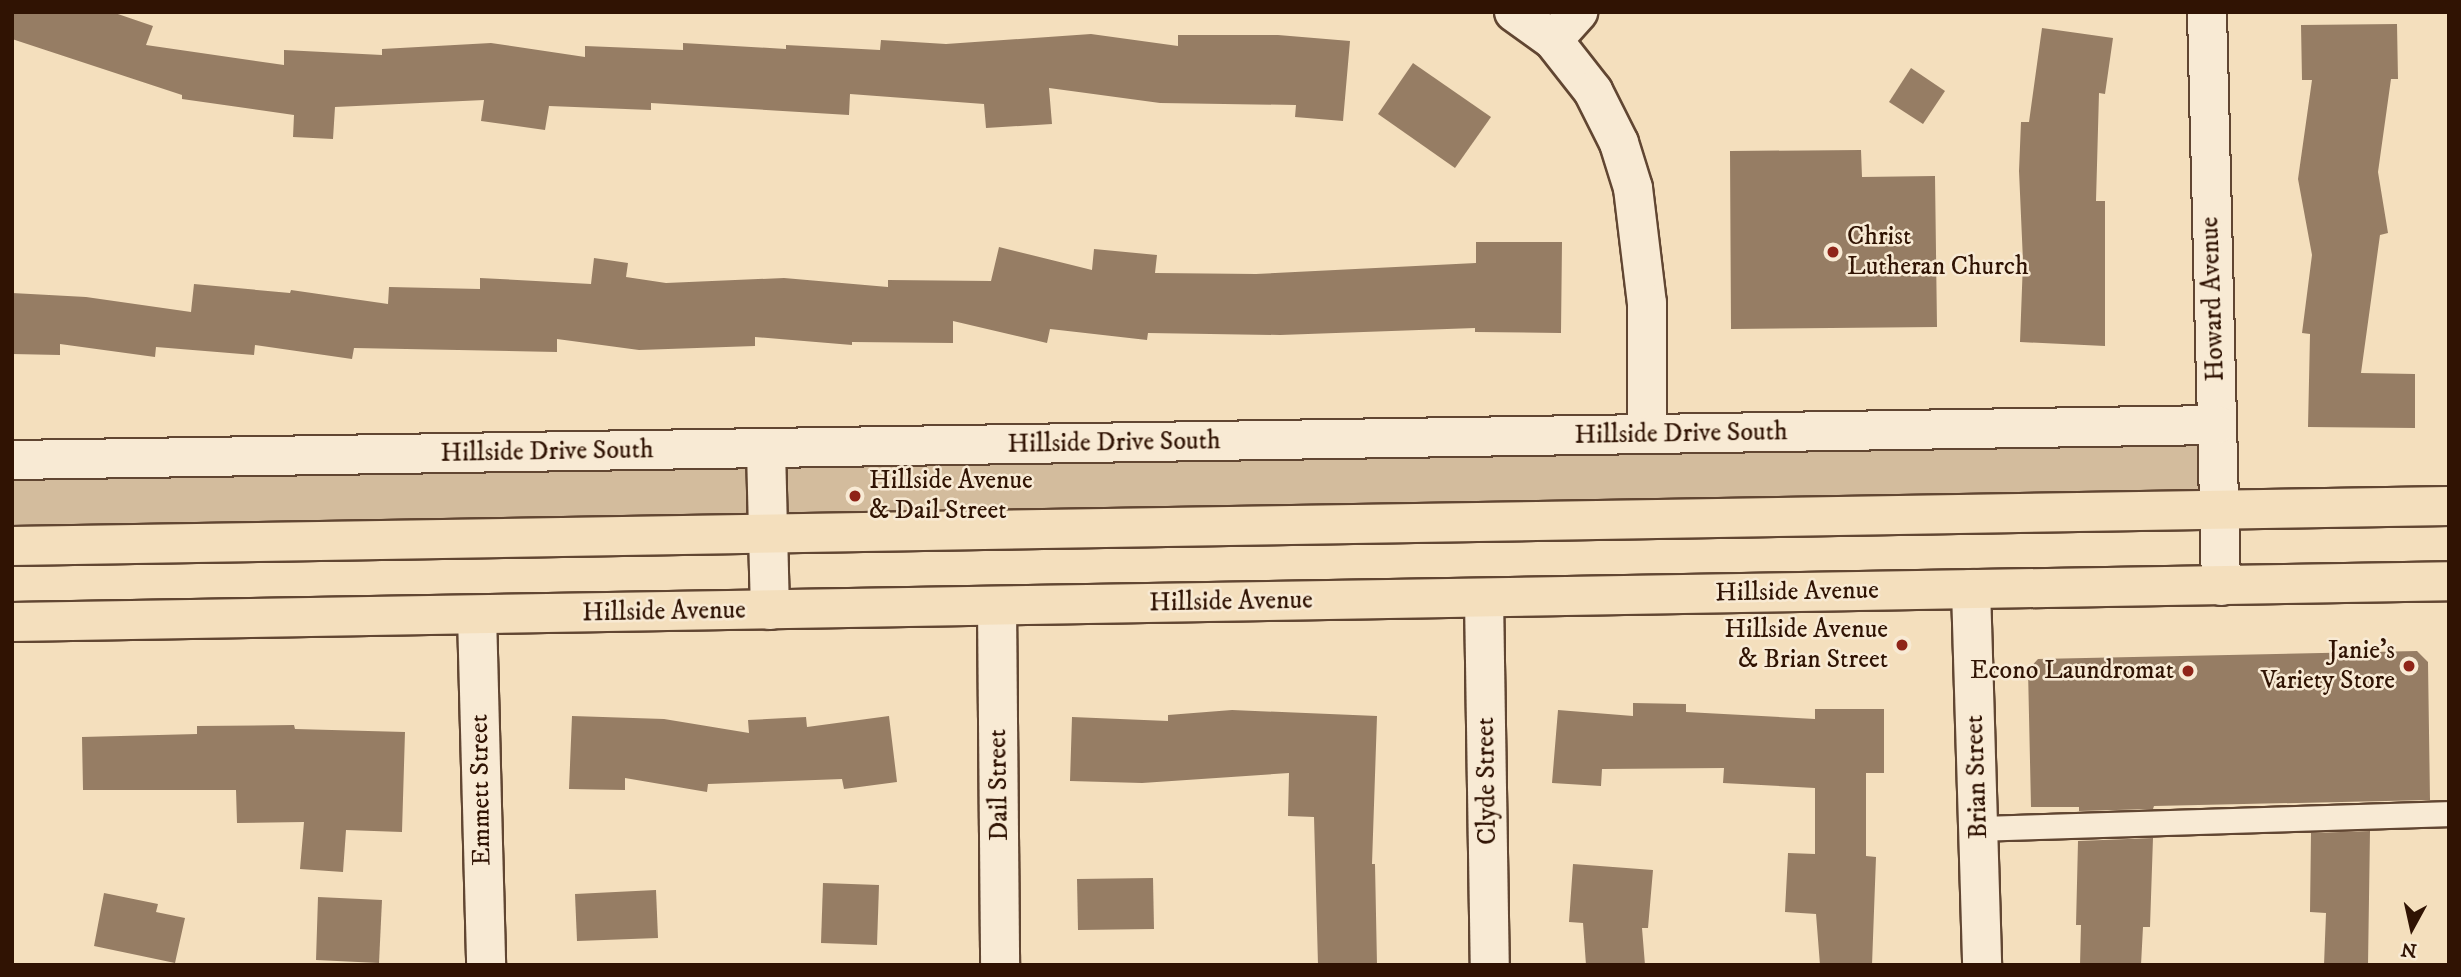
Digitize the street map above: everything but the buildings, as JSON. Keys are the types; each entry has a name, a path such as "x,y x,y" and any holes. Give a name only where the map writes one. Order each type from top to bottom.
{"main road":[{"path":"12,546 2449,506"},
{"name":"Hillside Avenue","path":"12,622 2449,582"}],"street":[{"path":"1514,12 1565,26 1619,143 1633,188 1647,303 1647,434"},
{"name":"Howard Avenue","path":"2207,12 2221,586"},
{"name":"Hillside Drive South","path":"12,460 2217,425"},
{"path":"766,449 771,610"},
{"name":"Brian Street","path":"1971,589 1982,965"},
{"name":"Clyde Street","path":"1484,598 1490,965"},
{"name":"Dail Street","path":"997,606 1000,965"},
{"name":"Emmett Street","path":"477,615 486,965"}],"lane":[{"path":"1979,830 2449,814"}],"shaded area":[{"path":"2216,425 2220,508 12,546 12,460"}],"place":[{"name":"Christ Lutheran Church","path":"1833,252"},
{"name":"Hillside Avenue & Dail Street","path":"855,496"},
{"name":"Hillside Avenue & Brian Street","path":"1902,645"},
{"name":"Janie's Variety Store","path":"2409,666"},
{"name":"Econo Laundromat","path":"2188,671"}]}
